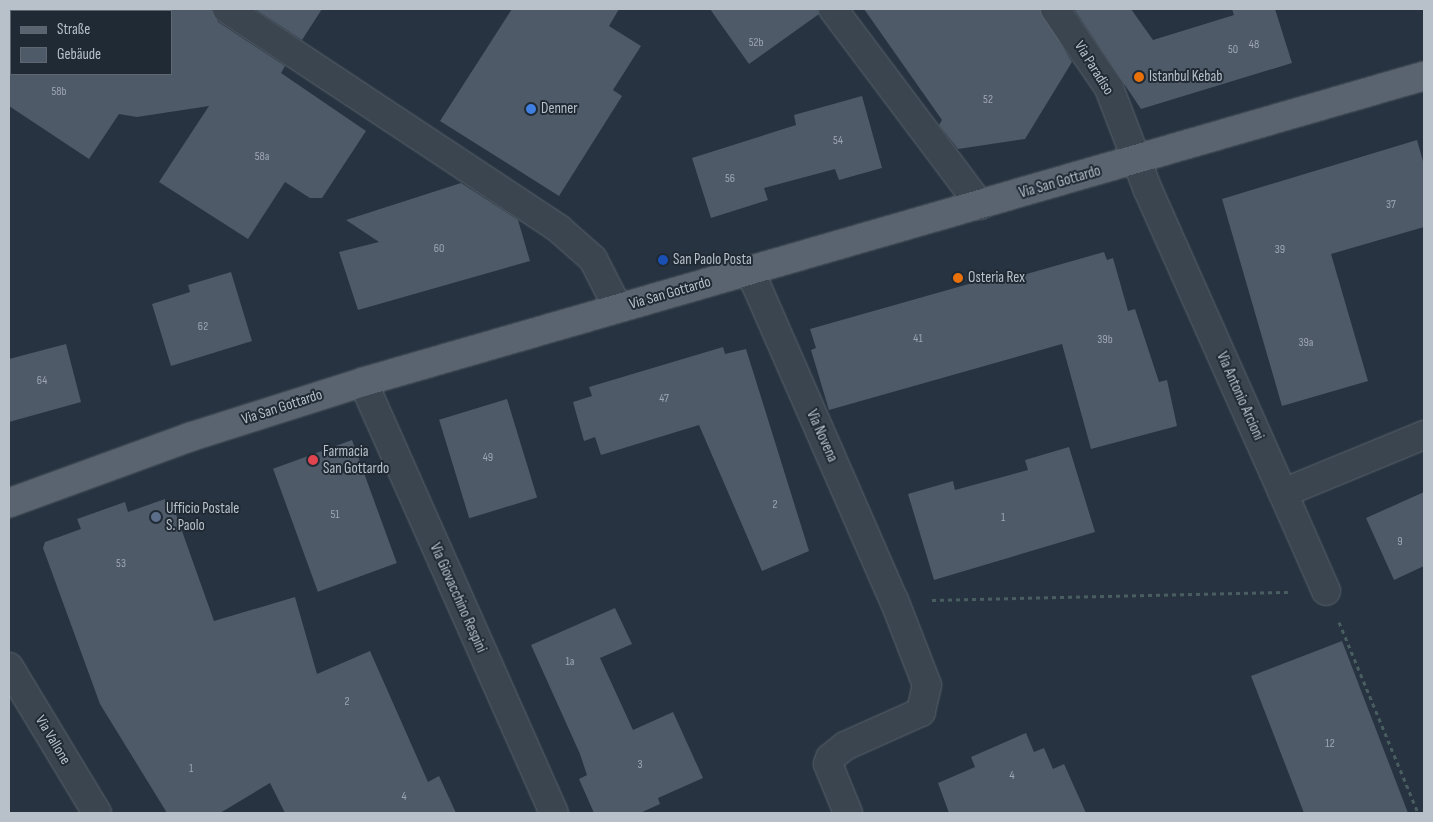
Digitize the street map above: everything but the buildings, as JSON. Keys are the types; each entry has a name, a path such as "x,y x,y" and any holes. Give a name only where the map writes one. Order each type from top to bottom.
{"main road":[{"name":"Via San Gottardo","path":"9,503 190,437 363,382 1424,76"}],"street":[{"path":"227,9 559,229 593,259 618,308"},
{"path":"834,9 980,205"},
{"name":"Via Paradiso","path":"1055,9 1109,88 1137,160"},
{"name":"Via Antonio Arcioni","path":"1137,160 1326,591"},
{"name":"Via Novena","path":"750,271 894,600 926,685 926,702 913,718 845,746 830,758 828,764 848,813"},
{"name":"Via Giovacchino Respini","path":"363,382 554,813"},
{"path":"1283,493 1424,435"},
{"name":"Via Vallone","path":"9,667 97,813"}],"path":[{"path":"894,600 1326,591 1418,813"}],"place":[{"name":"Istanbul Kebab","path":"1139,77"},
{"name":"Denner","path":"531,109"},
{"name":"San Paolo Posta","path":"663,260"},
{"name":"Osteria Rex","path":"958,278"},
{"name":"Farmacia San Gottardo","path":"313,460"},
{"name":"Ufficio Postale S. Paolo","path":"156,517"}]}
